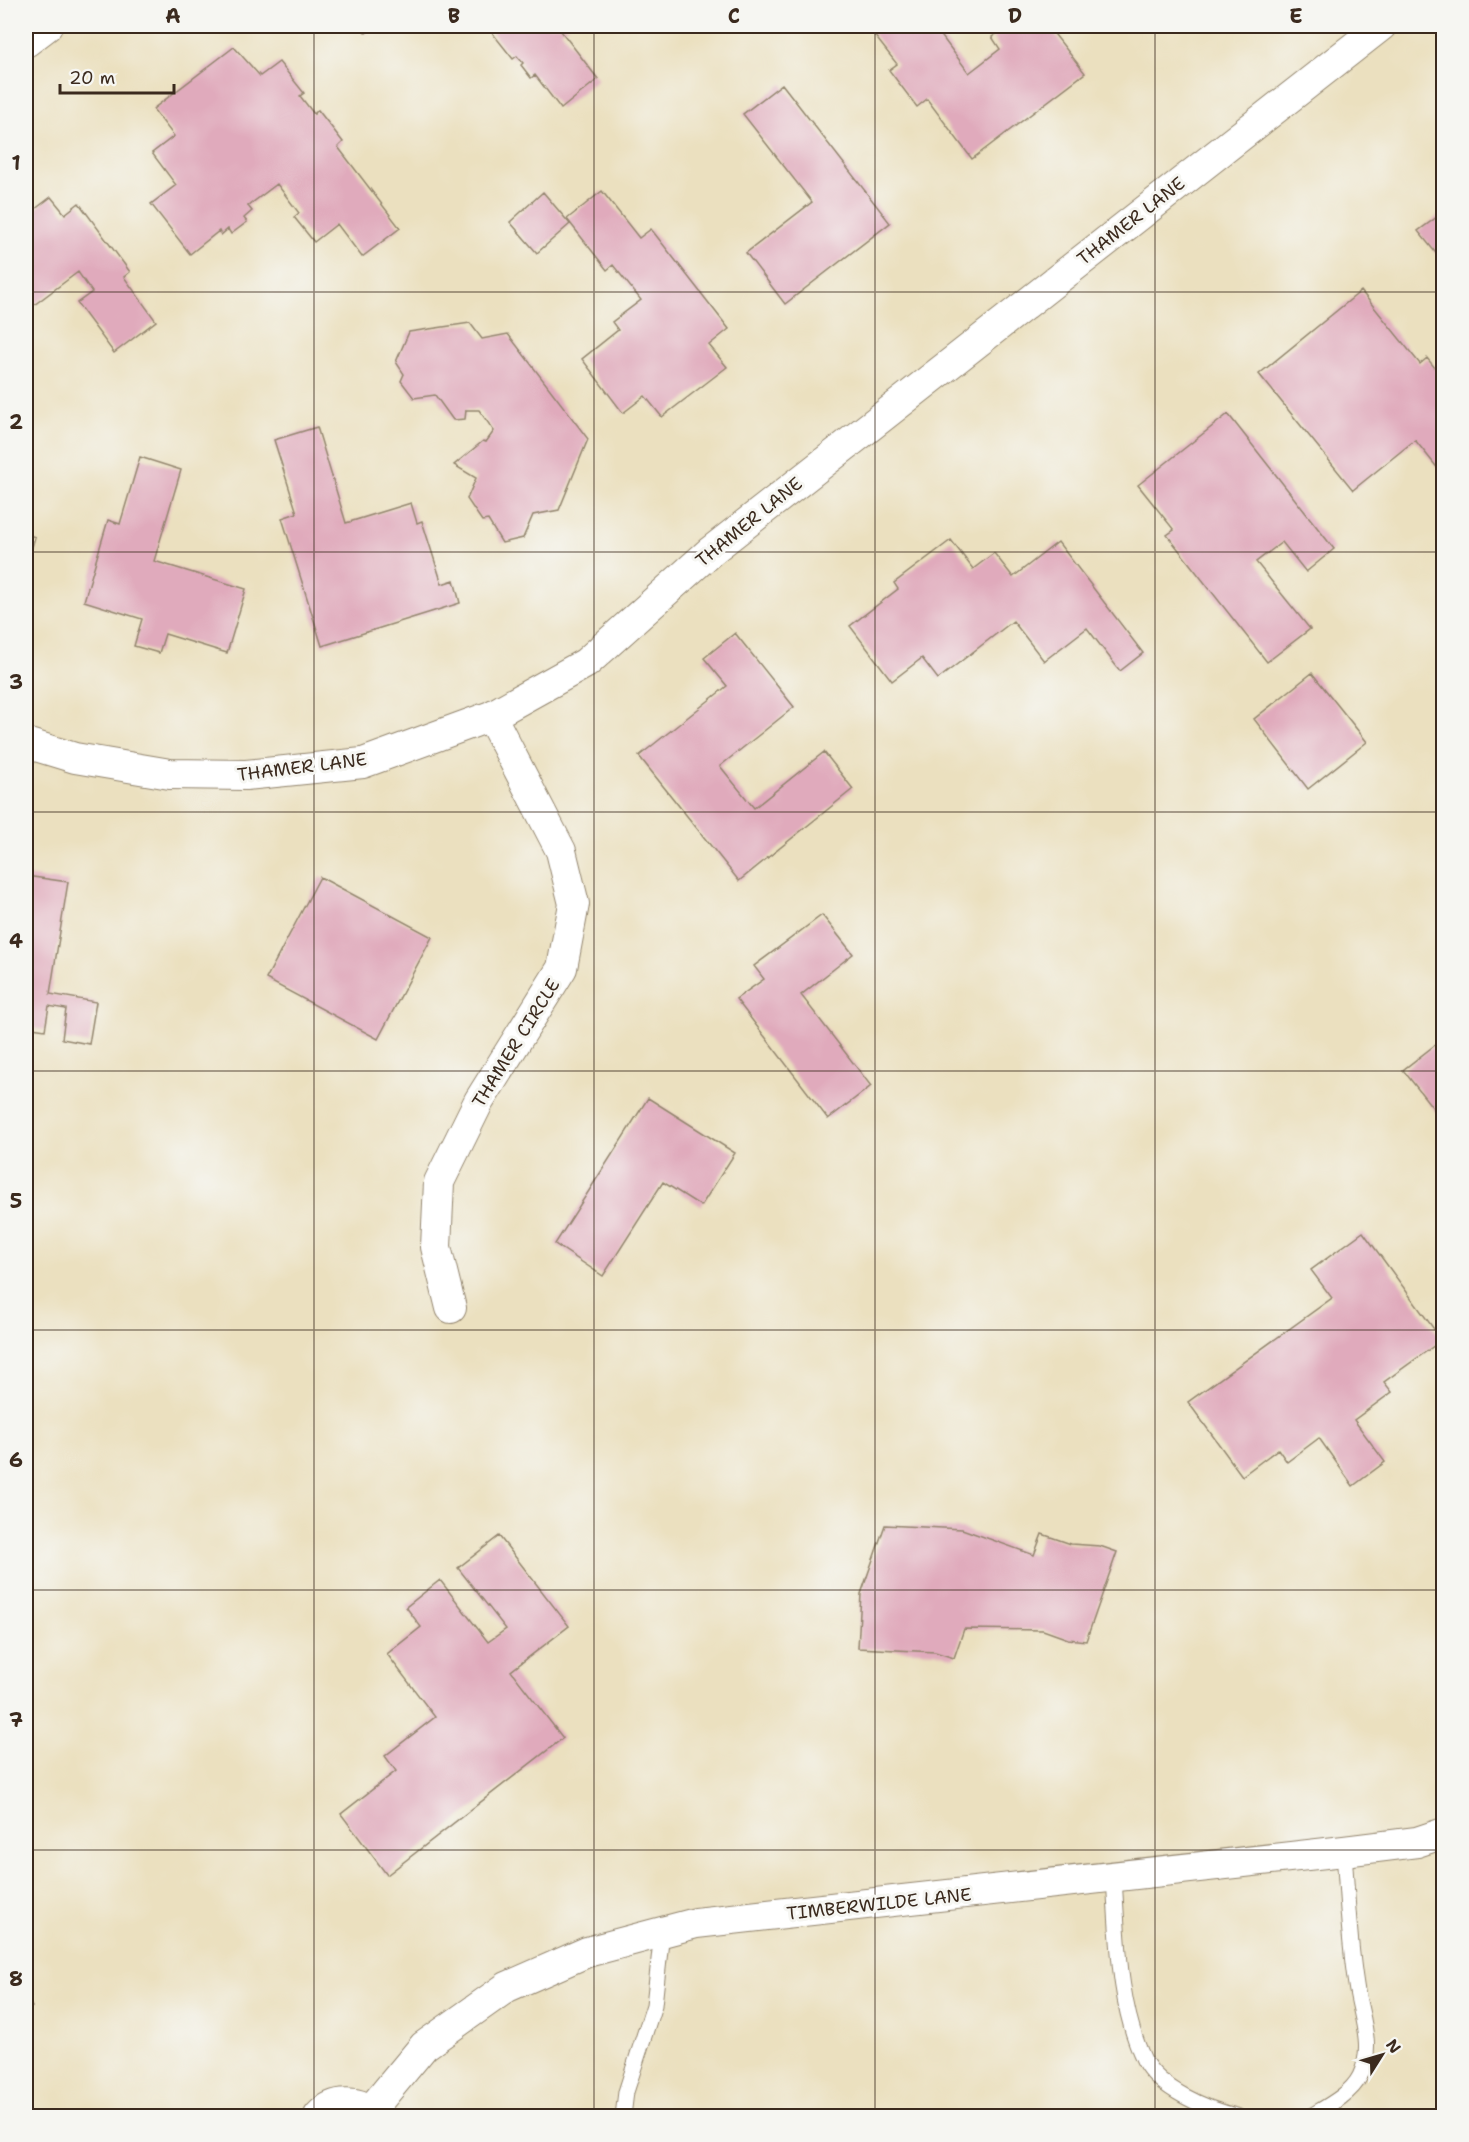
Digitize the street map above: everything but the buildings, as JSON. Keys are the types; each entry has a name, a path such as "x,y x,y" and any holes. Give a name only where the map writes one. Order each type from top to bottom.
{"street":[{"path":"26,42 47,26"},
{"name":"THAMER LANE","path":"26,743 75,758 170,774 246,776 363,763 491,716 586,663 711,551 1381,26"},
{"name":"THAMER CIRCLE","path":"451,1308 436,1247 439,1182 479,1101 562,968 574,904 561,851 491,716"},
{"name":"TIMBERWILDE LANE","path":"319,2116 332,2106 345,2103 358,2104 374,2113 424,2046 507,1987 587,1952 696,1923 1344,1851 1417,1842 1443,1833"}],"lane":[{"path":"1311,2116 1335,2102 1349,2090 1360,2077 1367,2057 1367,2038 1356,1985 1344,1851"},
{"path":"1114,1878 1124,1996 1145,2061 1166,2084 1219,2112 1237,2116"},
{"path":"623,2116 626,2092 654,2005 662,1932"}]}
